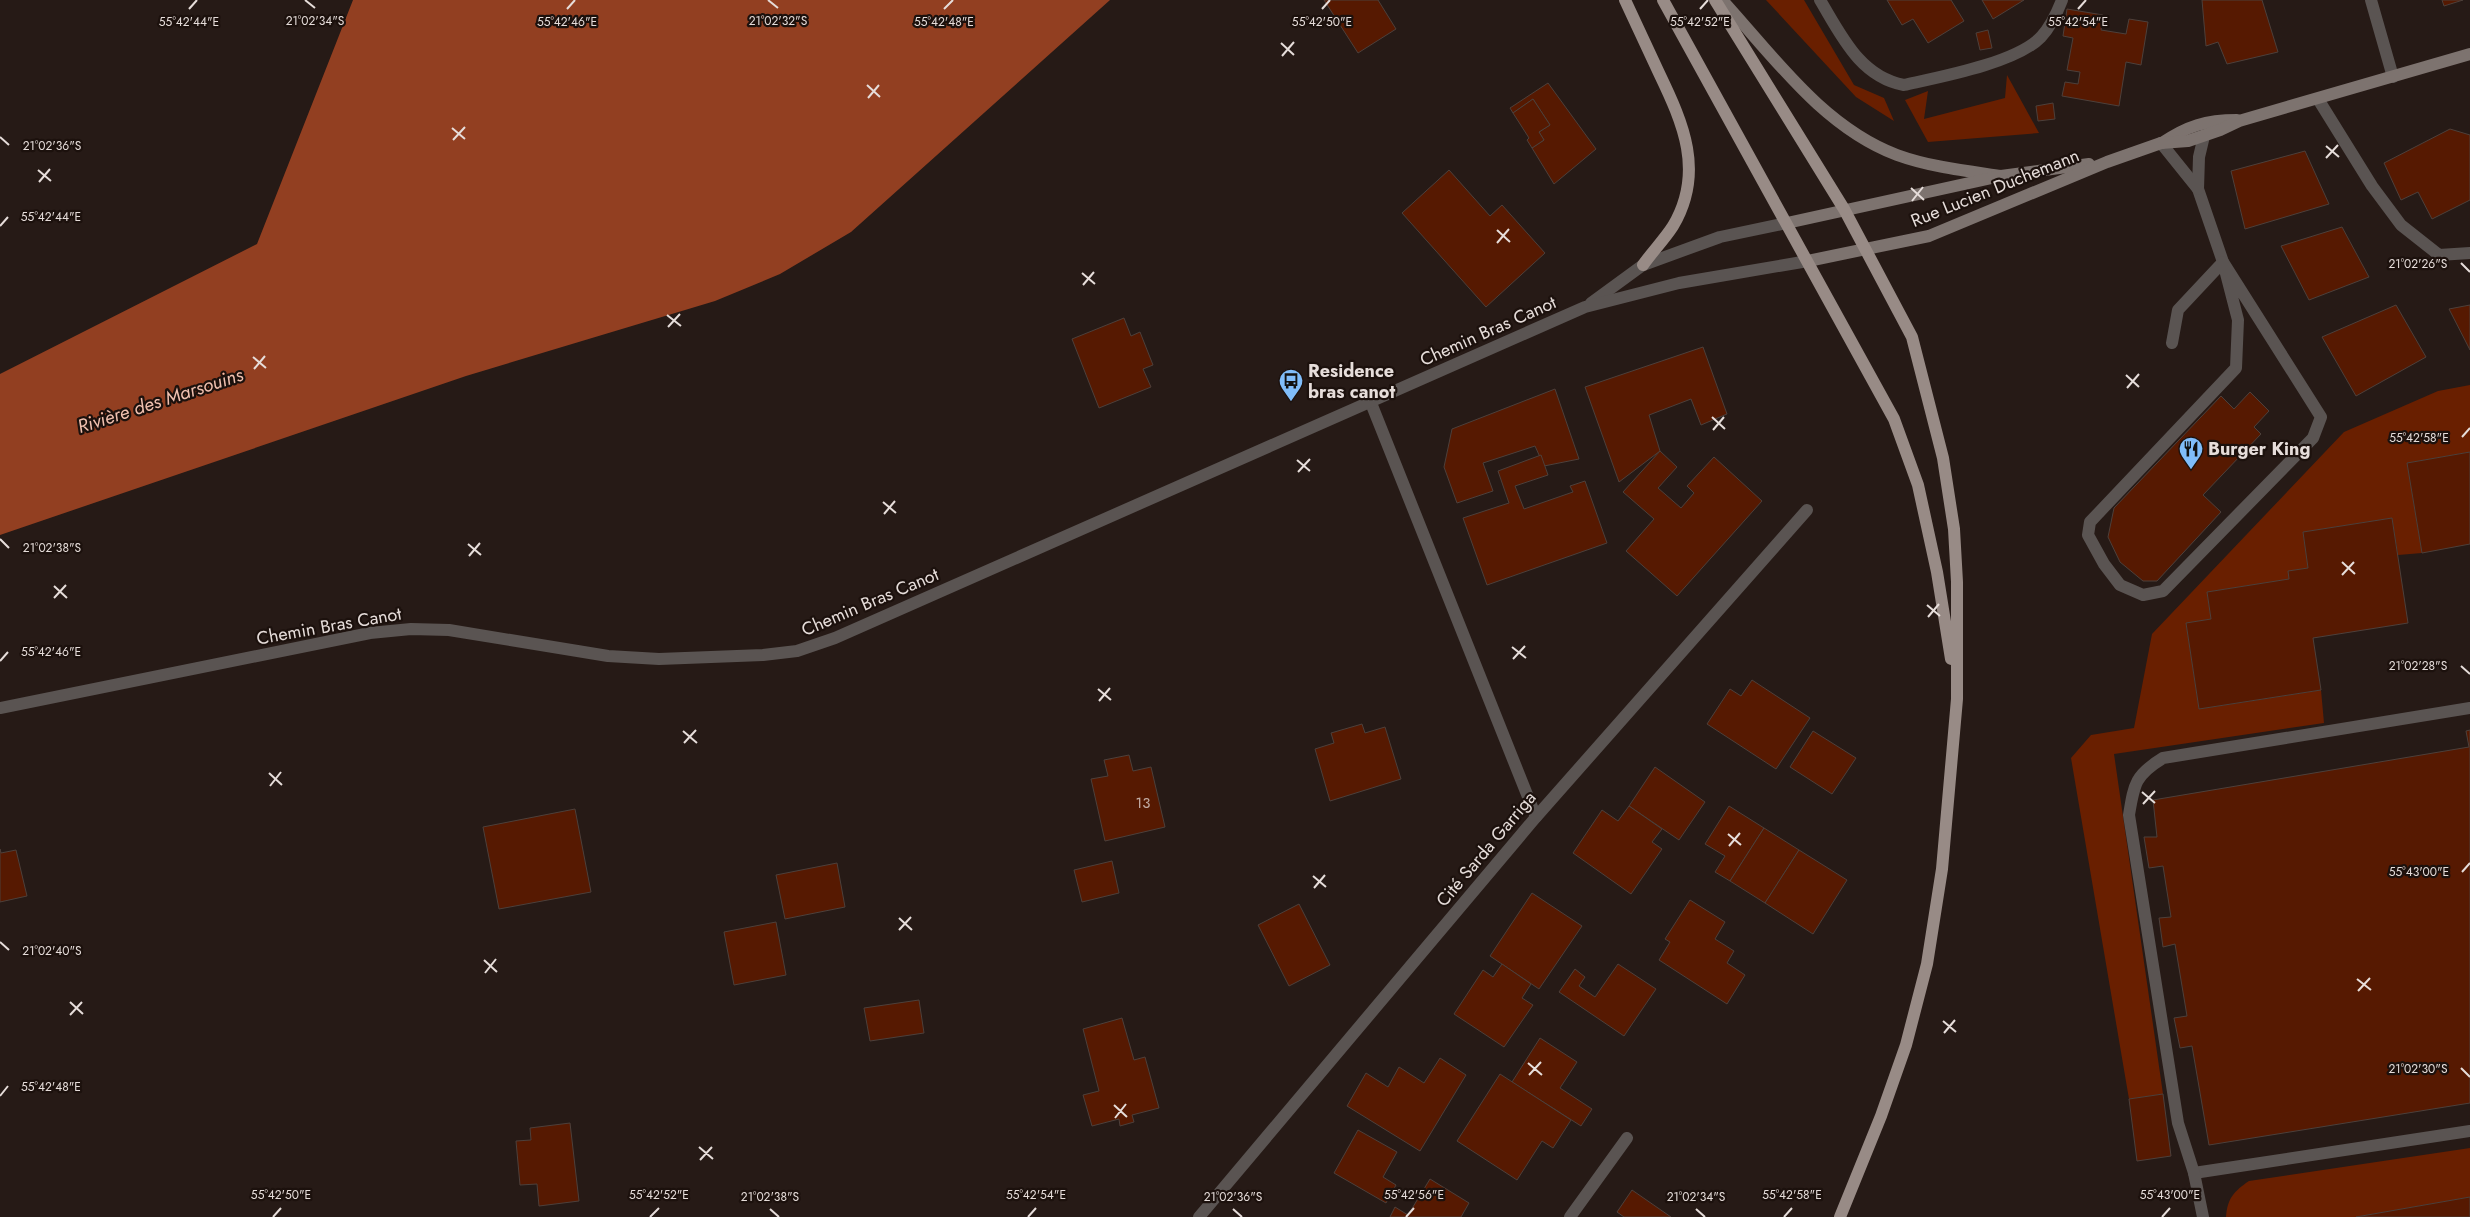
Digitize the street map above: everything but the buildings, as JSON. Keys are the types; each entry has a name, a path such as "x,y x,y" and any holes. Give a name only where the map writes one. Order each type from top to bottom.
{"main road":[{"path":"1625,0 1680,118 1688,148 1689,179 1682,203 1673,225 1642,266"},
{"path":"1663,0 1894,419 1918,485 1937,572 1957,699"},
{"path":"1715,0 1844,209 1912,337 1943,458 1954,529 1957,699 1942,869 1926,964 1906,1045 1882,1116 1840,1215"},
{"path":"1722,0 1808,94 1854,134 1899,156 1944,167 2001,176"},
{"name":"Rue Lucien Duchemann","path":"2161,143 2188,141 2239,120 2318,99 2470,54"},
{"name":"Rue Lucien Duchemann","path":"1808,261 1929,236 2107,162 2161,143 2183,128 2219,120 2239,120"},
{"name":"Rue Lucien Duchemann","path":"1787,223 2001,176 2107,162"}],"street":[{"path":"1820,0 1848,47 1861,62 1873,74 1893,84 1904,85 1965,70 2028,48 2041,37 2054,19 2062,0"},
{"path":"2371,0 2393,77"},
{"path":"2318,99 2372,186 2400,225 2439,255 2470,253"},
{"path":"2198,189 2199,157 2204,136"},
{"path":"2161,143 2198,189 2223,262 2238,320 2236,368 2090,522 2088,535 2104,564 2120,584 2143,595 2163,591 2313,438 2321,417 2223,262"},
{"name":"Chemin Bras Canot","path":"1585,307 1642,266 1720,237 1787,223"},
{"name":"Chemin Bras Canot","path":"0,708 370,634 411,629 449,630 608,656 659,659 763,655 797,651 836,638 1585,307 1679,282 1808,261"},
{"path":"2172,343 2178,310 2223,262"},
{"path":"1371,403 1536,817"},
{"name":"Cité Sarda Garriga","path":"1199,1217 1536,817 1807,510"},
{"path":"2203,1217 2194,1173 2178,1123 2130,815 2134,788 2145,769 2162,758 2470,708"},
{"path":"2194,1173 2470,1131"},
{"path":"1570,1217 1627,1138"}],"shaded area":[{"path":"1766,0 1804,0 1854,85 1884,98 1894,121 1856,97"},
{"path":"2007,75 2039,133 1928,142 1905,100 1928,91 1924,119 2005,98"},
{"path":"2470,385 2470,452 2407,463 2422,553 2398,555 2392,518 2303,532 2308,568 2288,571 2289,579 2207,592 2211,619 2186,623 2199,709 2321,690 2324,723 2114,754 2163,1094 2129,1099 2071,758 2091,735 2134,728 2152,634 2344,432 2438,391"},
{"path":"2470,1148 2470,1197 2356,1217 2226,1217 2232,1196 2249,1181"}],"water":[{"name":"Rivière des Marsouins","path":"353,0 1110,0 851,232 780,274 715,301 466,376 0,535 0,374 257,244"}],"place":[{"name":"Residence bras canot","path":"1291,402"},
{"name":"Burger King","path":"2191,470"}]}
